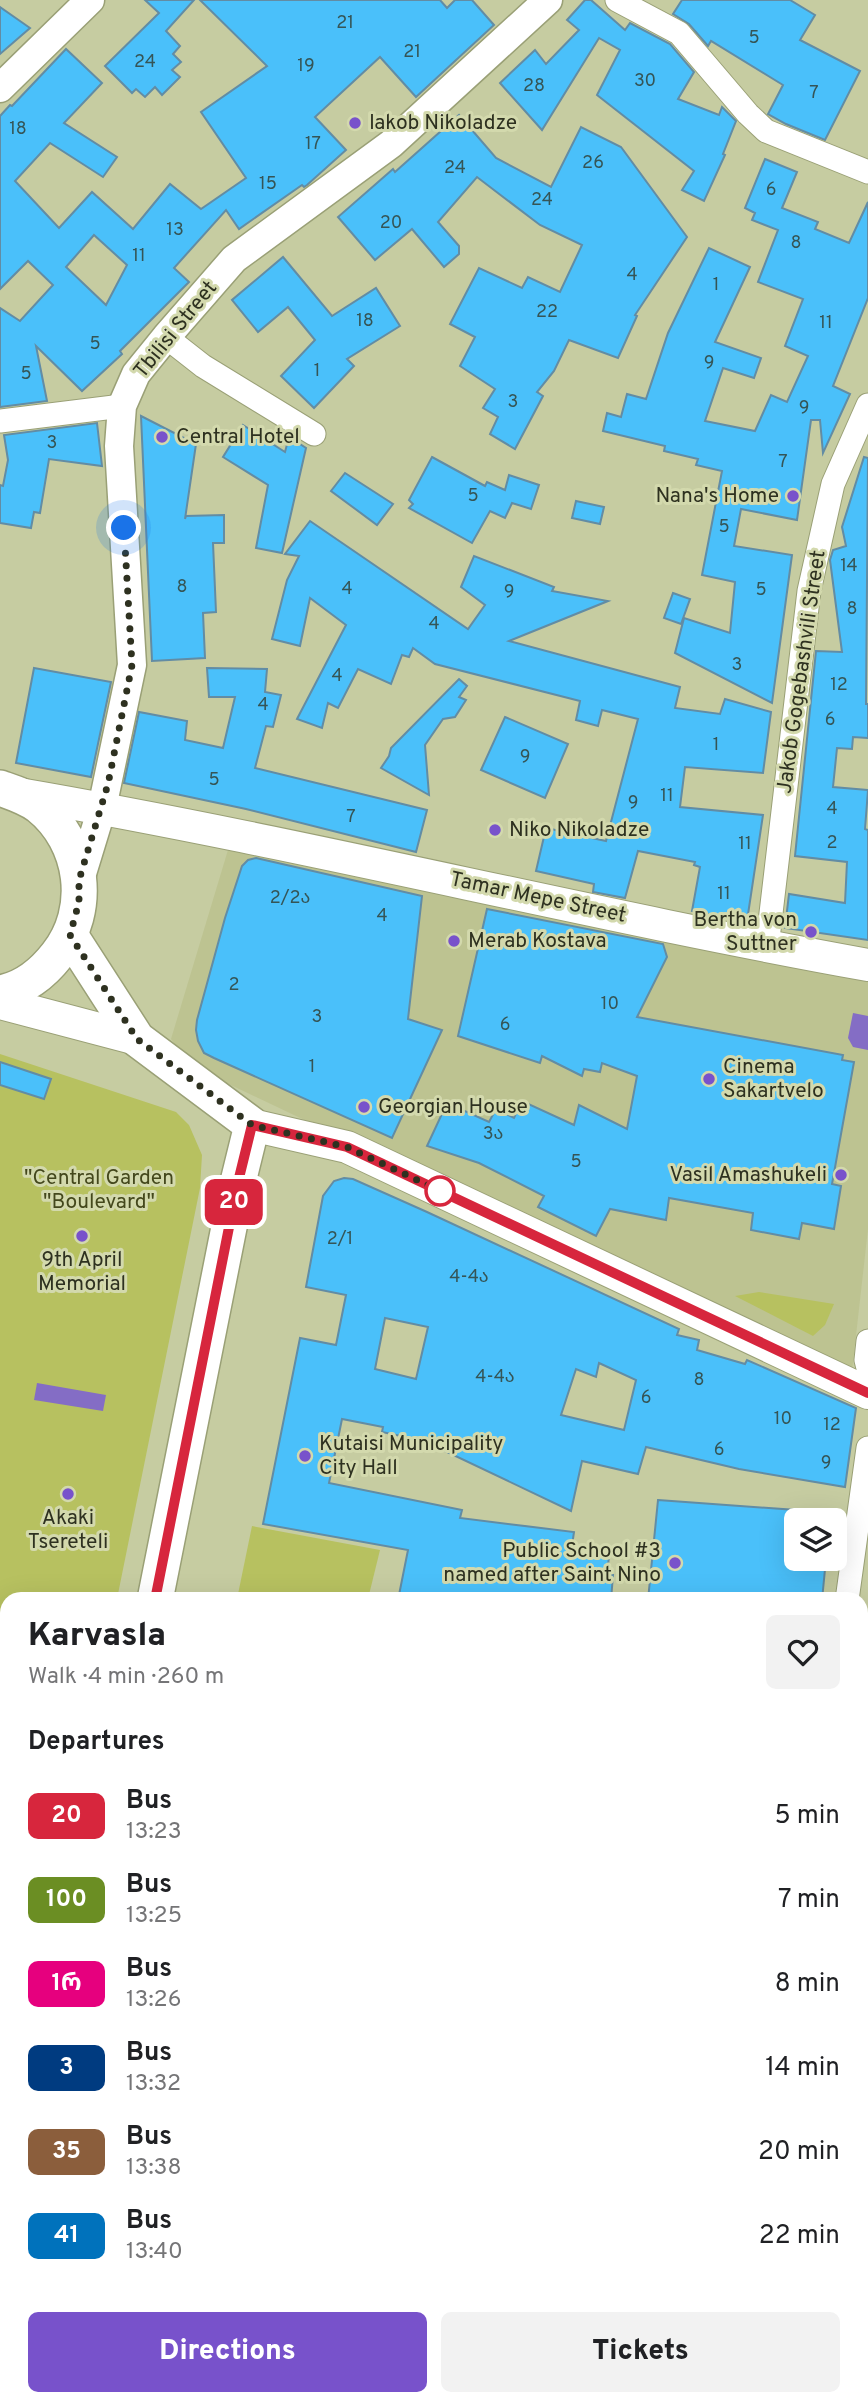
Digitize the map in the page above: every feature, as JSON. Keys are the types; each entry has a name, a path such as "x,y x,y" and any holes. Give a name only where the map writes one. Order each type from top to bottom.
{"main road":[{"name":"Tamar Mepe Street","path":"9,791 209,828 767,947 868,965"},
{"path":"0,993 24,984 51,963 70,935 79,902 75,859 66,838 54,821 38,806 9,791"},
{"path":"70,935 137,1039 252,1125 347,1147 868,1394"},
{"path":"0,1003 137,1039"},
{"path":"157,1592 238,1182 252,1125"}],"street":[{"path":"0,88 90,0"},
{"name":"Tbilisi Street","path":"79,880 102,808 132,665 119,446 122,406 136,374 234,259 391,144 548,0"},
{"path":"617,0 679,33 748,114 766,131 868,172"},
{"path":"166,337 203,366 314,434"},
{"name":"Jakob Gogebashvili Street","path":"767,947 809,591 833,484 868,405"},
{"path":"0,421 122,406"},
{"path":"868,1341 868,1368"},
{"path":"848,1592 868,1448"}],"shaded area":[{"path":"231,840 868,973 868,1229 851,1380 193,1067 171,1039"},
{"path":"853,1013 868,1016 868,1050 853,1047 848,1038"},
{"path":"37,1383 106,1395 103,1411 34,1400"}],"green space":[{"name":"\"Central Garden \"Boulevard\"","path":"0,1054 176,1112 189,1125 202,1155 200,1188 118,1592 0,1592"},
{"path":"759,1292 834,1304 825,1325 813,1336 735,1296"},
{"path":"252,1526 380,1550 370,1592 238,1592"}],"building":[{"path":"145,0 194,0 166,31 180,46 173,54 181,62 172,70 180,77 162,95 155,87 145,97 136,89 132,93 105,66 159,13"},
{"path":"200,0 440,0 447,8 455,0 472,0 494,25 416,97 380,57 315,117 346,150 307,185 302,185 239,229 226,210 174,268 189,282 120,351 122,354 82,391 36,346 47,401 0,407 0,308 20,321 53,285 28,261 0,289 0,116 66,49 102,83 64,123 117,157 103,177 50,143 15,181 59,228 92,192 133,229 170,184 201,209 246,178 201,112 267,66","holes":["94,235 127,265 106,305 66,267"]},
{"path":"585,0 591,0 625,30 630,23 670,44 694,72 678,99 719,115 722,107 736,121 723,154 725,155 704,201 682,190 694,171 597,95 620,50 599,38 542,130 500,83 535,50 546,64 579,30 567,20"},
{"path":"682,0 790,0 815,15 800,40 860,71 825,140 768,114 783,85 711,41 708,46 689,24 673,14"},
{"path":"0,7 30,28 0,54"},
{"path":"459,115 496,158 551,187 581,127 621,147 687,237 635,315 637,316 618,358 569,340 554,371 537,392 543,396 515,449 490,434 498,417 483,408 495,389 460,366 475,337 450,324 479,268 522,288 528,277 560,292 582,245 540,225 477,177 438,222 459,246 459,254 444,267 412,229 375,260 338,217 393,169 395,172"},
{"path":"765,159 797,172 782,208 818,222 815,229 849,243 868,202 868,298 833,386 850,394 823,453 820,420 811,420 797,520 741,509 734,546 792,555 772,703 675,653 684,618 730,633 735,582 702,575 722,471 696,465 698,459 664,451 665,446 603,431 607,413 621,417 627,394 646,399 668,333 709,248 750,267 715,342 761,358 754,378 723,368 705,421 755,431 771,395 787,402 808,356 785,346 803,299 758,282 778,230 752,220 755,213 745,208"},
{"path":"283,257 332,316 376,288 400,326 347,359 354,366 314,408 281,376 315,340 288,307 258,332 232,300"},
{"path":"141,416 196,444 185,519 186,516 224,515 224,543 213,543 216,612 203,613 205,658 152,661"},
{"path":"97,423 102,466 49,459 40,513 34,512 31,528 0,523 0,485 3,486 8,460 4,435"},
{"path":"243,425 285,452 289,437 306,448 282,553 256,548 268,485 223,457"},
{"path":"432,457 485,486 487,482 505,490 509,475 539,485 531,509 512,503 505,518 490,511 472,543 409,508 413,504 409,500"},
{"path":"864,457 868,458 868,738 853,737 852,749 837,748 833,787 868,790 865,829 868,830 868,940 785,928 789,894 845,903 847,862 795,856 816,651 842,652 830,560 833,550 846,546 842,527"},
{"path":"345,473 393,504 377,525 331,491"},
{"path":"576,501 604,507 600,524 572,518"},
{"path":"310,521 468,629 485,605 461,587 474,556 554,587 552,591 608,601 509,641 680,687 675,708 720,714 725,699 771,712 763,773 685,767 680,807 763,815 747,921 692,911 700,867 694,865 695,862 638,851 625,898 593,892 594,884 536,871 546,828 606,841 638,719 602,710 598,726 576,720 580,701 435,664 413,648 409,657 402,655 391,684 358,669 338,708 328,703 322,728 297,719 346,625 310,598 300,646 272,639 287,580 299,556 285,554"},
{"path":"673,593 690,599 681,624 664,618"},
{"path":"34,668 111,682 91,777 16,763"},
{"path":"207,668 267,669 265,692 281,695 273,727 266,726 255,768 427,810 416,852 246,809 124,783 139,712 187,721 185,740 223,748 235,697 209,697"},
{"path":"459,679 467,686 459,697 466,700 455,717 443,719 425,745 429,795 381,768 391,748"},
{"path":"505,717 568,744 545,798 481,770"},
{"path":"256,858 422,896 408,1019 442,1030 392,1138 204,1053 198,1041 197,1020 225,918 242,866 248,860"},
{"path":"487,909 663,944 667,957 637,1017 843,1055 842,1060 854,1062 832,1184 841,1186 834,1229 802,1223 799,1239 751,1230 753,1213 669,1198 666,1220 610,1209 596,1236 538,1207 544,1196 479,1163 427,1146 447,1103 489,1122 496,1109 514,1118 522,1101 574,1125 579,1105 627,1129 637,1076 602,1063 600,1072 584,1069 582,1076 542,1056 540,1063 458,1036"},
{"path":"0,1062 51,1079 44,1099 0,1085"},
{"path":"353,1179 679,1329 677,1335 699,1340 697,1350 745,1364 747,1360 856,1408 845,1487 739,1469 646,1447 638,1474 582,1461 571,1511 424,1441 382,1432 383,1427 342,1419 329,1483 462,1510 460,1518 574,1532 571,1552 609,1556 607,1575 613,1575 612,1592 400,1592 408,1550 263,1524 300,1338 336,1345 346,1295 306,1287 323,1196 334,1181","holes":["385,1318 428,1327 416,1379 375,1369","599,1363 636,1380 624,1430 561,1415 576,1369 596,1377"]},
{"name":"Public School #3 named after Saint Nino","path":"658,1500 784,1509 784,1571 825,1571 823,1592 649,1592"}],"bus line":[{"name":"20","path":"157,1592 238,1182 252,1125 347,1147 868,1393"}],"place":[{"name":"Iakob Nikoladze","path":"355,123"},
{"name":"Central Hotel","path":"162,437"},
{"name":"Nana's Home","path":"793,496"},
{"name":"Niko Nikoladze","path":"495,830"},
{"name":"Bertha von Suttner","path":"811,932"},
{"name":"Merab Kostava","path":"454,941"},
{"name":"Cinema Sakartvelo","path":"709,1079"},
{"name":"Georgian House","path":"364,1107"},
{"name":"Vasil Amashukeli","path":"841,1175"},
{"name":"9th April Memorial","path":"82,1236"},
{"name":"Kutaisi Municipality City Hall","path":"305,1456"},
{"name":"Akaki Tsereteli","path":"68,1494"},
{"name":"Public School #3 named after Saint Nino","path":"675,1563"}],"route":[{"path":"124,528 132,665 108,784 79,880 79,902 70,935 137,1039 252,1125 347,1147 445,1193 440,1191"}]}
